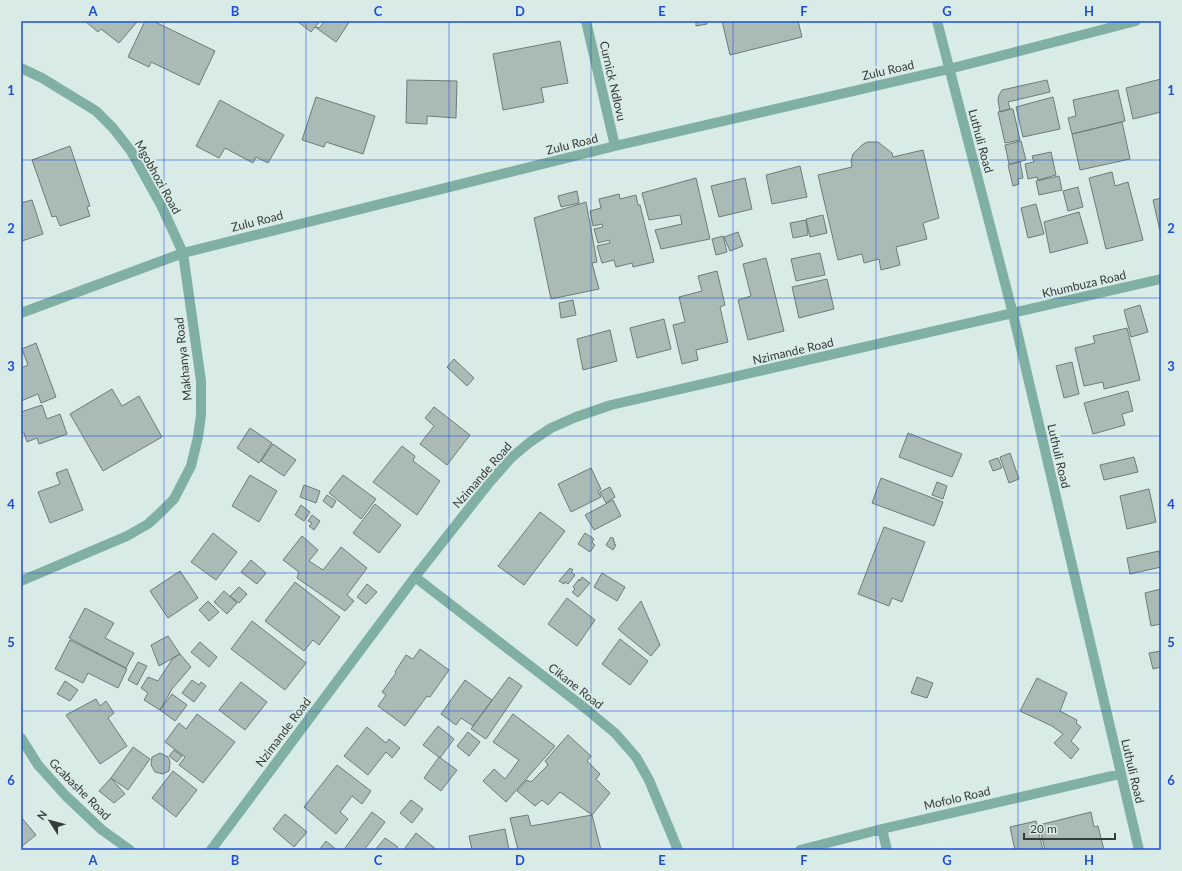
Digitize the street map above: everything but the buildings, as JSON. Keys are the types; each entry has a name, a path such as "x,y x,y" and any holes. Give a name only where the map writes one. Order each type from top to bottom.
{"street":[{"name":"Curnick Ndlovu","path":"586,21 615,146"},
{"path":"937,21 949,69"},
{"name":"Zulu Road","path":"21,313 183,253 615,146 949,69 1136,21"},
{"name":"Mgobhozi Road","path":"21,68 71,95 96,111 113,128 131,151 161,205 183,253"},
{"name":"Luthuli Road","path":"949,69 1013,314 1138,850"},
{"name":"Makhanya Road","path":"21,581 98,549 148,524 174,499 183,483 191,466 198,438 201,415 201,381 183,253"},
{"name":"Khumbuza Road","path":"1013,314 1161,279"},
{"name":"Nzimande Road","path":"210,850 415,577 489,483 511,458 530,442 551,428 576,417 611,406 1013,314"},
{"name":"Cikane Road","path":"415,577 615,733 636,757 649,780 678,850"},
{"name":"Gcabashe Road","path":"21,738 38,765 66,796 102,830 130,850"},
{"name":"Mofolo Road","path":"800,850 882,829 1120,774"},
{"path":"882,829 887,850"}]}
